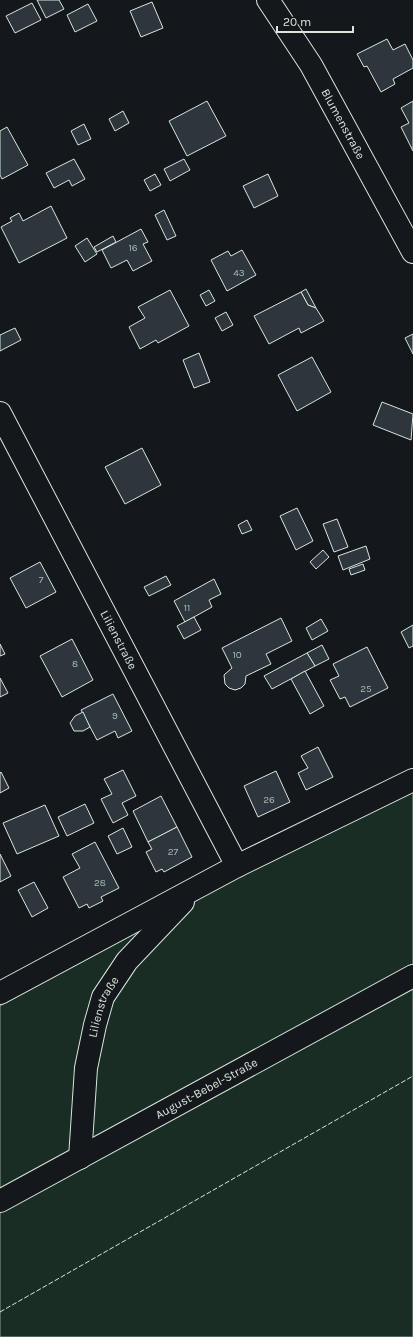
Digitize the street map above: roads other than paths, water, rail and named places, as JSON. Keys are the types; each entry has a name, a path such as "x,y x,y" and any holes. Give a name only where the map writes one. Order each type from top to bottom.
{"street":[{"name":"Blumenstraße","path":"268,0 311,64 413,252"},
{"name":"Lilienstraße","path":"0,413 237,866"},
{"path":"0,993 237,866 413,780"},
{"name":"Lilienstraße","path":"80,1158 86,1068 95,1025 103,997 127,961 198,887"},
{"name":"August-Bebel-Straße","path":"0,1201 413,976"}]}
